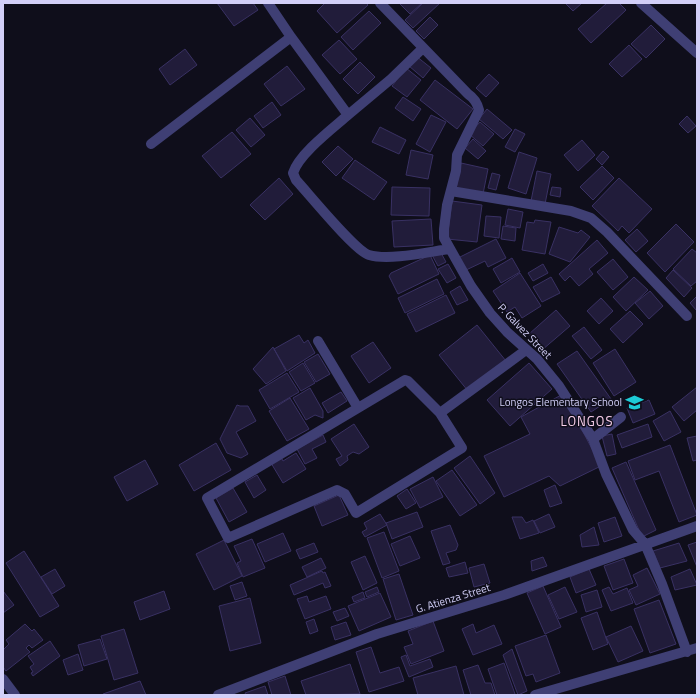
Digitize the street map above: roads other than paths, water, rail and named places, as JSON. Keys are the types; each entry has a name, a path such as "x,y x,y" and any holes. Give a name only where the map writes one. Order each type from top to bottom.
{"street":[{"path":"268,3 348,115"},
{"name":"P. Galvez Street","path":"380,3 478,104 479,110 457,155 456,171 447,205 444,238 471,286 490,313 507,332 537,359 560,386 593,438 606,474 632,530 645,544 662,584 687,652"},
{"path":"641,3 697,53"},
{"path":"151,144 291,37"},
{"path":"423,48 391,80 348,115 307,152 298,162 293,173 296,180 350,240 363,252 370,255 390,257 449,249"},
{"path":"451,191 571,211 591,218 607,232 687,316"},
{"path":"318,341 358,408"},
{"path":"440,413 526,350"},
{"path":"405,380 408,381 440,413 462,448 356,513 345,494 337,490 228,538 207,498 358,408 405,380"},
{"path":"593,438 621,417"},
{"name":"G. Atienza Street","path":"218,695 377,634 504,595 697,526"},
{"path":"535,695 697,648"},
{"path":"3,679 15,695"}],"place":[{"name":"Longos Elementary School","path":"635,402"}],"district":[{"name":"LONGOS","path":"587,421"}]}
